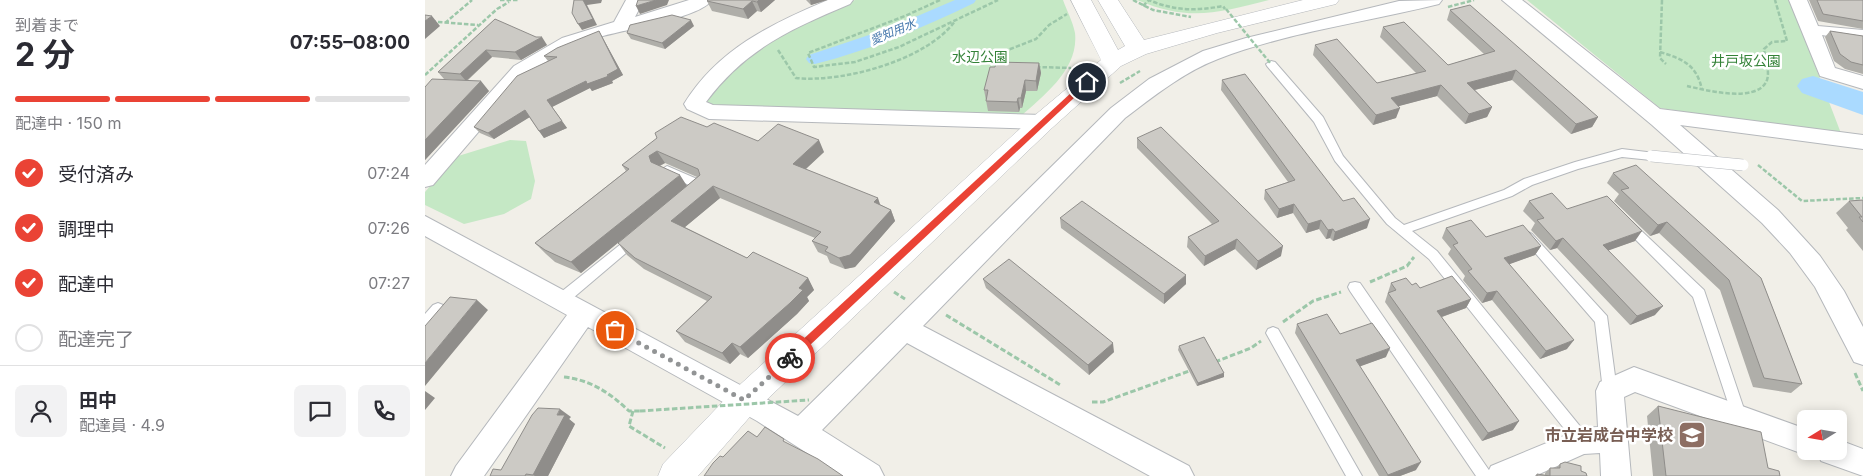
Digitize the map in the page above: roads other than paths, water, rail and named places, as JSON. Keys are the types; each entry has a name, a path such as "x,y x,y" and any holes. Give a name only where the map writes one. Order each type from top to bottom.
{"street":[{"path":"621,26 635,0"},
{"path":"425,179 521,70 561,44 621,26 661,18 703,0"},
{"path":"844,0 786,24 740,51 713,78 695,104 709,112 1043,122"},
{"path":"1108,0 1138,49"},
{"path":"675,476 744,400 1043,122 1113,61 1138,49 1211,28 1329,0"},
{"path":"1511,0 1655,115 1763,208 1793,239 1854,318 1863,354"},
{"path":"1798,0 1811,28 1827,72 1863,83"},
{"path":"801,432 1118,113 1156,84 1210,55 1253,42 1399,6 1440,4"},
{"path":"1077,6 1113,61"},
{"path":"1811,28 1863,36"},
{"path":"1655,115 1863,142"},
{"path":"425,225 801,432 869,476"},
{"path":"465,476 573,306"},
{"path":"904,329 1179,476"},
{"path":"1616,476 1610,391 1634,380 1797,439"},
{"path":"1501,476 1583,440 1614,439"},
{"path":"1847,457 1863,463"}],"lane":[{"path":"1270,58 1319,120 1339,158 1391,221 1433,255 1583,440"},
{"path":"1402,230 1508,193 1528,182 1575,166 1623,153 1746,162"},
{"path":"664,169 701,185 686,197"},
{"path":"1622,218 1699,294 1740,418"},
{"path":"1524,232 1602,320 1610,391"},
{"path":"573,306 642,233"},
{"path":"1355,287 1485,476"},
{"path":"425,324 438,309"},
{"path":"1273,333 1354,476"}],"waterway":[{"name":"愛知用水","path":"815,59 893,33 968,0"},
{"path":"1813,86 1863,104"}],"place":[{"name":"市立岩成台中学校","path":"1692,435"}],"park label":[{"name":"水辺公園","path":"980,57"},
{"name":"井戸坂公園","path":"1746,61"}]}
